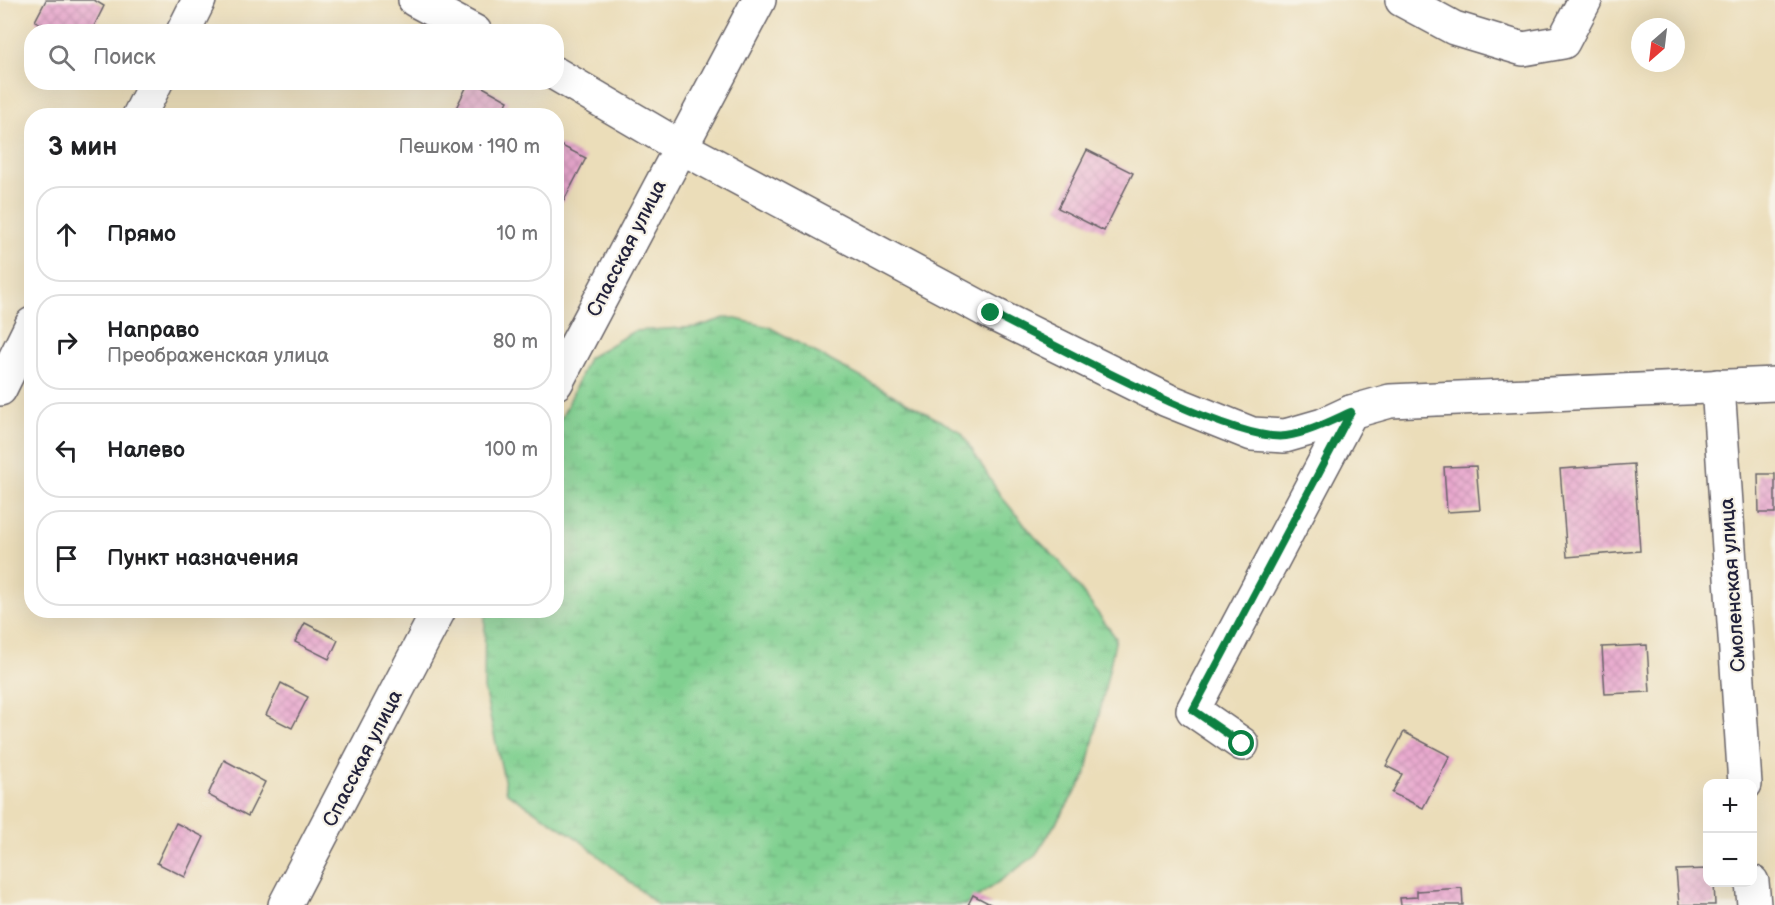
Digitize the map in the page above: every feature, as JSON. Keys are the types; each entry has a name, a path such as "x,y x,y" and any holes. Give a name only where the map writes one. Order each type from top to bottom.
{"street":[{"path":"187,24 199,0"},
{"path":"415,0 460,24"},
{"name":"Спасская улица","path":"564,368 679,146 759,0"},
{"path":"1402,0 1454,28 1524,49 1563,42 1585,0"},
{"path":"564,79 679,146 991,313 1167,400 1251,434 1285,436 1323,425 1351,412 1390,401 1775,384"},
{"path":"143,108 152,90"},
{"path":"0,389 24,340"},
{"name":"Смоленская улица","path":"1718,386 1745,779"},
{"path":"1242,744 1193,710 1351,412"},
{"name":"Спасская улица","path":"285,905 435,618"},
{"path":"1752,887 1754,905"}],"green space":[{"path":"728,317 769,327 961,432 1000,495 1035,537 1060,562 1116,638 1086,775 1035,856 966,905 658,905 577,838 507,793 484,689 485,618 564,618 564,412 588,358 634,331 697,327"}],"building":[{"path":"46,0 94,0 104,6 95,24 41,24 35,21"},
{"path":"465,90 488,90 508,101 504,108 456,108"},
{"path":"564,147 586,158 564,200"},
{"path":"1087,150 1133,173 1104,231 1058,208"},
{"path":"1634,464 1640,551 1567,557 1560,469"},
{"path":"1476,466 1480,510 1447,512 1444,467"},
{"path":"1758,474 1775,474 1775,513 1759,513"},
{"path":"305,623 338,640 329,659 295,642"},
{"path":"1647,645 1650,692 1605,694 1602,647"},
{"path":"281,683 308,697 292,728 266,715"},
{"path":"1404,732 1450,756 1423,808 1392,793 1402,774 1386,766"},
{"path":"224,760 265,782 248,816 208,795"},
{"path":"176,823 204,837 185,877 157,863"},
{"path":"1703,869 1703,887 1714,887 1715,905 1679,905 1676,870"},
{"path":"1462,888 1463,905 1401,905 1400,898 1417,897 1417,891"},
{"path":"973,895 992,905 968,905"}],"route":[{"path":"991,313 1167,400 1251,434 1285,436 1323,425 1351,412 1193,710 1242,744"}]}
